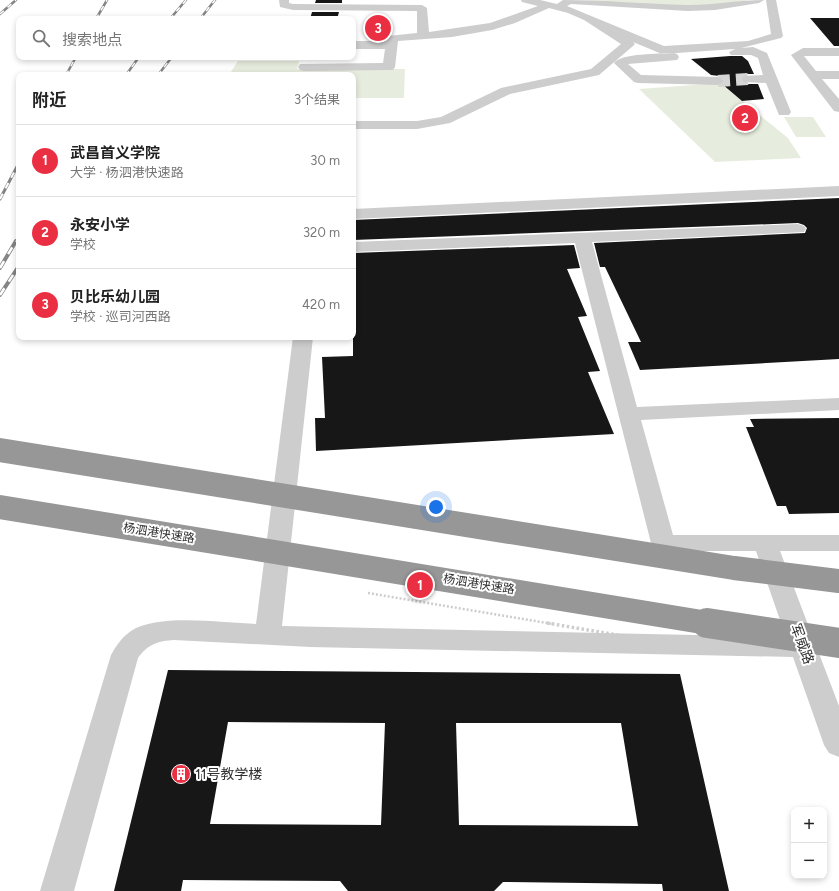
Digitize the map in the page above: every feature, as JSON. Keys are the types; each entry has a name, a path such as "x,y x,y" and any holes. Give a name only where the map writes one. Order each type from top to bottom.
{"highway":[{"path":"0,450 734,568 839,582"},
{"name":"杨泗港快速路","path":"0,507 743,629 839,643"}],"street":[{"path":"284,0 284,5 293,7 422,8 423,36"},
{"path":"304,67 389,67 392,38 479,30 525,17 570,1 659,7 702,7 759,0"},
{"path":"718,81 638,79 620,63 628,60 674,53 751,48 778,36 771,0"},
{"path":"509,22 512,16 530,1 571,10 674,53"},
{"path":"356,125 417,125 438,122 452,118 506,91 595,72 629,44 604,30 588,18"},
{"path":"356,41 390,51"},
{"path":"751,48 763,56 784,112"},
{"path":"356,57 390,51"},
{"path":"839,52 798,53 839,108"},
{"path":"813,75 839,75"},
{"path":"748,79 771,79"},
{"path":"356,214 839,191"},
{"path":"356,247 798,229"},
{"path":"582,238 630,414 663,543 839,542"},
{"path":"268,635 303,340"},
{"path":"630,414 839,404"},
{"name":"军威路","path":"765,543 839,745"},
{"path":"57,891 125,655 140,637 152,632 174,630 268,635 803,647"}],"path":[{"path":"361,592 699,648"}],"green space":[{"path":"580,0 749,0 707,5 664,6"},
{"path":"238,61 299,61 297,69 405,69 404,98 356,98 356,72 231,72"},
{"path":"720,83 788,138 801,158 715,162 639,89"},
{"path":"784,117 813,117 826,137 796,137"}],"building":[{"path":"316,0 342,0 342,3 315,3"},
{"path":"312,12 339,12 338,16 311,16"},
{"path":"810,18 839,18 839,46 834,46"},
{"path":"742,56 748,61 754,74 744,74 741,80 744,84 758,84 764,99 742,101 722,84 725,80 719,76 711,75 691,59"},
{"path":"839,198 839,359 640,370 628,342 641,342 605,267 600,267 594,243 805,233 807,228 798,223 356,240 356,220"},
{"path":"574,245 580,268 567,269 587,316 578,317 600,371 588,372 614,434 316,451 315,418 325,418 322,357 353,356 353,340 356,340 356,253"},
{"path":"839,418 839,513 789,514 786,506 777,506 746,427 754,427 750,419"},
{"name":"11号教学楼","path":"168,670 680,674 729,891 663,891 662,884 503,882 494,891 348,891 340,881 183,880 181,891 114,891","holes":["228,722 385,723 381,825 210,824","456,723 621,723 638,826 459,825"]}],"tunnel":[{"path":"718,81 748,79"}],"railway":[{"path":"0,14 16,0"},
{"path":"98,16 107,0"},
{"path":"173,16 186,0"},
{"path":"202,16 215,0"},
{"path":"68,72 74,60"},
{"path":"128,72 137,60"},
{"path":"160,72 170,60"},
{"path":"0,199 16,169"},
{"path":"0,268 16,241"},
{"path":"0,295 16,271"}],"place":[{"name":"贝比乐幼儿园","path":"378,28"},
{"name":"永安小学","path":"745,118"},
{"name":"武昌首义学院","path":"420,585"},
{"name":"11号教学楼","path":"181,774"}]}
